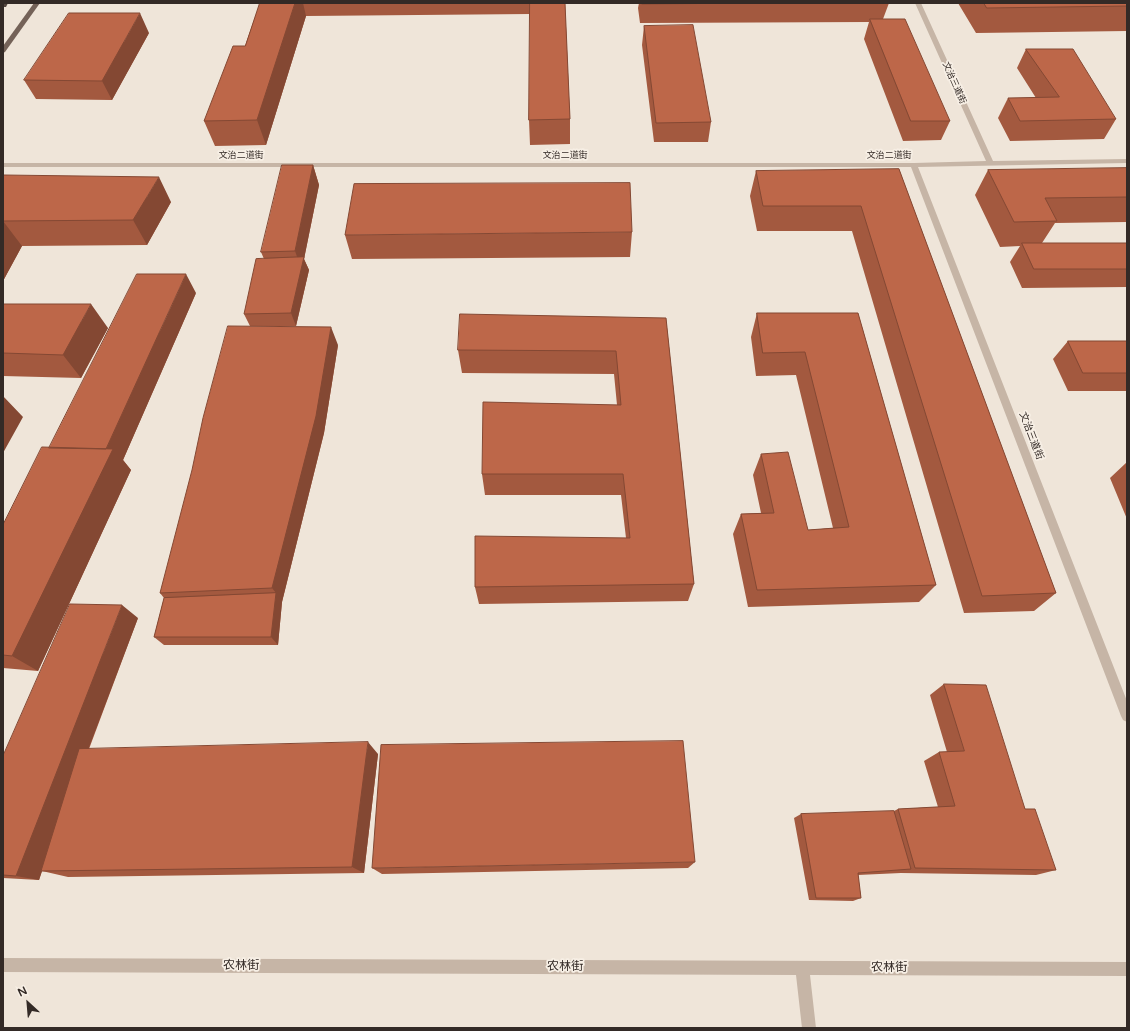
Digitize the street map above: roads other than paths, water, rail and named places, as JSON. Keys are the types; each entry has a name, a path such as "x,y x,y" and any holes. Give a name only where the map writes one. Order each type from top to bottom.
{"main road":[{"path":"3,51 37,3"}],"street":[{"name":"文治三道街","path":"918,3 990,163"},
{"name":"文治二道街","path":"3,165 914,165 1127,161"},
{"name":"文治三道街","path":"914,165 1127,716"},
{"name":"农林街","path":"3,965 1127,969"},
{"path":"802,968 810,1028"}]}
